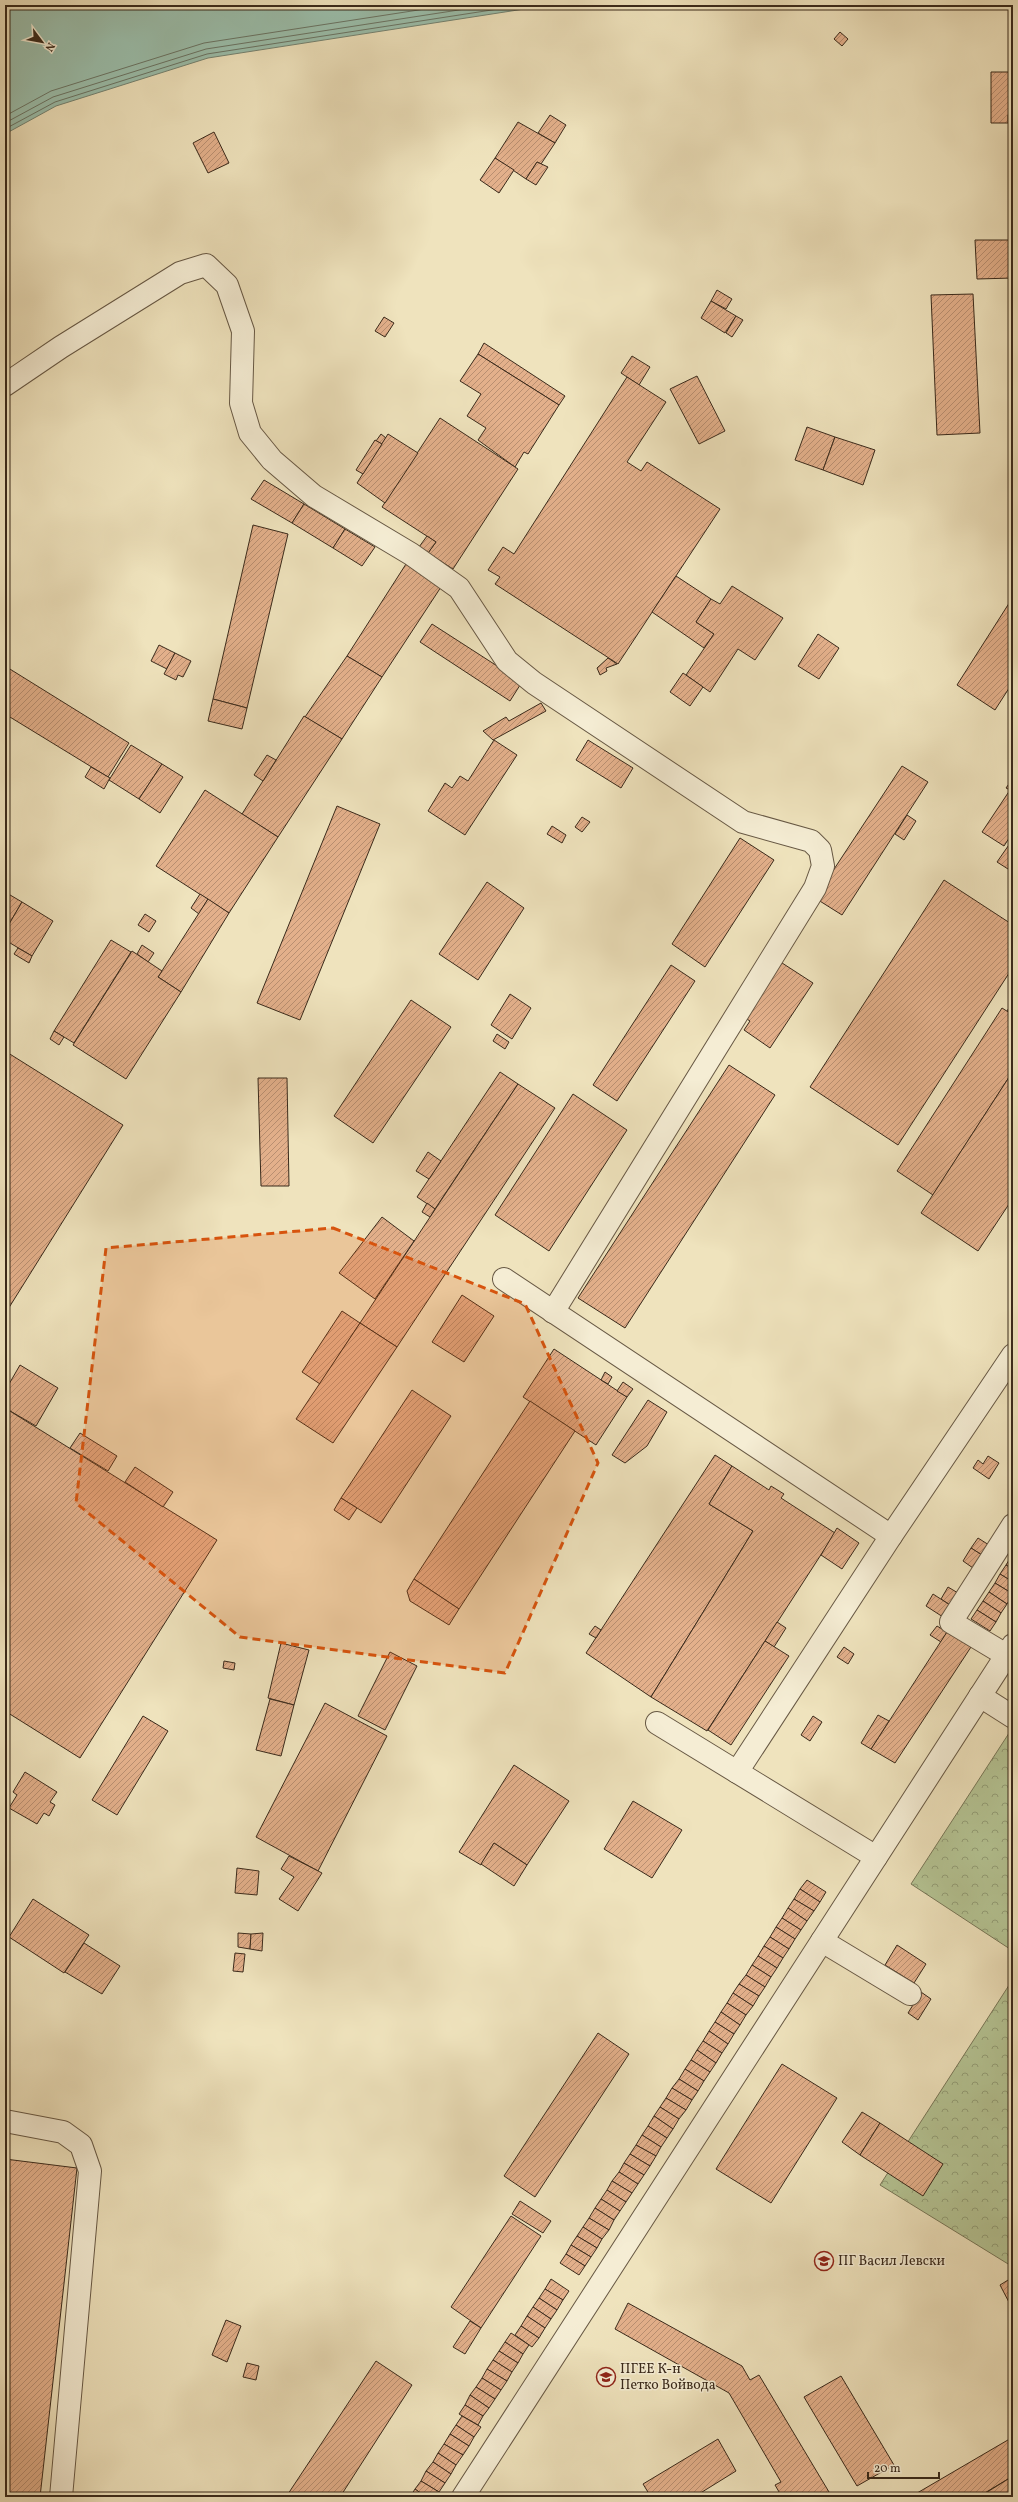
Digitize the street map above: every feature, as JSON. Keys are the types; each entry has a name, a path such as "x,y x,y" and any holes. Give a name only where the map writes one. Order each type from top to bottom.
{"street":[{"path":"5,385 61,347 180,273 206,265 227,285 243,331 240,403 250,433 272,460 314,496 411,554 459,588 507,661 534,683 743,822 811,841 820,850 823,866 815,888 553,1312"},
{"path":"504,1279 891,1536"},
{"path":"737,1772 891,1536 1013,1355"},
{"path":"463,2497 1010,1650 951,1622 1013,1525"},
{"path":"980,1696 1013,1717"},
{"path":"657,1723 876,1857"},
{"path":"822,1941 910,1994"},
{"path":"5,2121 63,2132 81,2145 90,2171 62,2497"}],"highlighted area":[{"path":"333,1228 525,1304 598,1463 505,1673 240,1637 76,1503 106,1248"}],"green space":[{"path":"1013,1727 1013,1951 911,1884"},
{"path":"1013,1979 1013,2267 880,2185"}],"water":[{"path":"5,5 550,5 208,58 56,106 5,134"}],"building":[{"path":"840,32 848,39 842,46 834,39"},
{"path":"991,72 1013,72 1013,115 1008,115 1008,123 991,123"},
{"path":"550,115 566,125 555,143 538,133"},
{"path":"518,122 555,143 541,164 537,162 526,179 495,158"},
{"path":"214,132 229,163 208,173 193,143"},
{"path":"495,158 514,170 499,193 480,180"},
{"path":"537,162 548,167 536,185 526,179"},
{"path":"975,240 1013,240 1013,278 977,279"},
{"path":"717,290 732,299 726,309 711,301"},
{"path":"973,294 980,433 937,435 931,295"},
{"path":"711,301 736,316 725,333 701,318"},
{"path":"736,316 743,320 732,337 726,333"},
{"path":"384,317 394,323 385,337 375,331"},
{"path":"484,343 565,396 559,405 478,354"},
{"path":"478,354 559,405 528,454 524,452 515,467 478,440 486,428 467,416 481,394 460,381"},
{"path":"632,356 650,367 639,385 621,373"},
{"path":"697,376 725,431 699,444 670,389"},
{"path":"627,377 666,402 627,462 641,471 647,462 720,509 618,664 495,584 500,577 488,570 503,547 514,554"},
{"path":"440,418 518,469 453,569 428,553 436,542 382,507"},
{"path":"807,427 835,437 823,470 795,460"},
{"path":"381,434 386,438 382,444 376,441"},
{"path":"388,434 418,453 385,503 357,483"},
{"path":"835,437 875,450 863,485 823,470"},
{"path":"375,440 382,444 363,474 356,470"},
{"path":"264,480 304,504 292,523 251,499"},
{"path":"304,504 345,529 333,548 292,523"},
{"path":"253,525 288,534 247,708 213,699"},
{"path":"345,529 375,547 362,566 333,548"},
{"path":"427,536 436,542 428,553 419,547"},
{"path":"406,564 441,587 382,677 347,656"},
{"path":"676,576 711,599 696,622 714,634 704,648 652,612"},
{"path":"732,586 783,618 755,660 738,649 710,692 686,675 714,634 696,622 711,599 720,604"},
{"path":"1013,597 1013,682 995,710 957,685"},
{"path":"432,624 522,682 510,701 420,642"},
{"path":"818,634 839,648 819,679 798,666"},
{"path":"159,645 175,653 167,669 151,661"},
{"path":"175,653 191,661 183,677 178,675 176,680 164,674"},
{"path":"347,656 382,677 342,739 305,717"},
{"path":"608,658 617,664 606,668 607,671 600,675 597,668"},
{"path":"5,666 129,743 108,777 5,714"},
{"path":"683,673 703,687 690,706 670,692"},
{"path":"213,699 247,708 242,729 208,721"},
{"path":"541,703 546,711 493,740 483,731 506,717 509,721"},
{"path":"304,716 342,739 278,837 242,814"},
{"path":"494,740 517,755 465,835 428,811 445,783 452,788 460,776 468,781"},
{"path":"588,740 633,768 621,788 576,760"},
{"path":"131,745 162,764 139,799 109,780"},
{"path":"267,755 276,760 263,781 254,775"},
{"path":"162,764 183,777 160,813 139,799"},
{"path":"902,766 928,782 842,915 815,898"},
{"path":"91,767 110,778 104,789 85,777"},
{"path":"1013,778 1013,832 1004,846 982,832 1010,790 1006,788"},
{"path":"205,790 278,837 229,913 156,866"},
{"path":"337,806 380,824 300,1020 257,1003"},
{"path":"907,815 916,821 904,840 895,834"},
{"path":"582,817 590,822 582,832 575,827"},
{"path":"552,826 566,835 562,843 547,834"},
{"path":"740,838 774,860 705,967 672,944"},
{"path":"1013,839 1013,862 1008,869 997,862"},
{"path":"944,880 1013,925 1013,967 898,1145 810,1087"},
{"path":"487,882 524,908 478,980 439,954"},
{"path":"5,892 22,902 5,931"},
{"path":"200,894 208,899 199,914 191,908"},
{"path":"208,899 229,913 181,992 158,977"},
{"path":"22,902 53,921 32,956 5,940 5,931"},
{"path":"145,914 156,921 149,932 138,925"},
{"path":"111,940 131,952 74,1043 54,1031"},
{"path":"142,945 154,953 148,962 137,954"},
{"path":"18,948 32,956 29,963 14,954"},
{"path":"132,951 162,971 158,977 181,992 126,1079 73,1045"},
{"path":"779,961 813,983 770,1048 744,1030 750,1021 742,1016"},
{"path":"671,965 695,981 617,1101 593,1085"},
{"path":"510,994 531,1008 512,1039 491,1025"},
{"path":"411,1000 451,1027 373,1143 334,1116"},
{"path":"1013,1003 1013,1015 1007,1011"},
{"path":"1002,1008 1013,1015 1013,1071 933,1195 897,1171"},
{"path":"54,1031 64,1037 59,1045 50,1039"},
{"path":"497,1034 509,1042 505,1049 493,1041"},
{"path":"5,1051 123,1125 5,1314"},
{"path":"729,1065 775,1095 625,1328 578,1298"},
{"path":"1013,1071 1013,1198 978,1251 921,1213"},
{"path":"500,1072 518,1084 435,1209 417,1197"},
{"path":"258,1078 287,1078 289,1186 261,1186"},
{"path":"518,1084 555,1108 397,1347 360,1323"},
{"path":"573,1094 627,1130 549,1251 495,1215"},
{"path":"428,1152 441,1161 429,1179 416,1171"},
{"path":"427,1203 435,1209 430,1217 422,1212"},
{"path":"382,1217 414,1241 375,1299 339,1273"},
{"path":"462,1295 494,1316 464,1362 432,1342"},
{"path":"342,1311 360,1323 320,1384 302,1372"},
{"path":"360,1323 397,1347 333,1443 296,1419"},
{"path":"554,1349 627,1397 596,1445 523,1397"},
{"path":"20,1365 58,1388 36,1426 5,1408 5,1391"},
{"path":"605,1372 612,1377 608,1384 601,1380"},
{"path":"623,1382 633,1389 627,1397 617,1391"},
{"path":"412,1390 451,1416 381,1523 341,1498"},
{"path":"648,1400 667,1412 647,1446 625,1463 612,1455"},
{"path":"530,1401 575,1431 459,1609 414,1579"},
{"path":"5,1408 217,1540 80,1758 5,1711"},
{"path":"80,1433 117,1456 108,1471 70,1448"},
{"path":"715,1455 732,1466 709,1504 753,1531 651,1697 586,1653"},
{"path":"988,1456 999,1463 989,1479 973,1468 978,1460 983,1464"},
{"path":"732,1466 769,1490 771,1486 784,1494 781,1498 835,1533 707,1731 651,1697 753,1531 709,1504"},
{"path":"135,1467 173,1492 163,1507 125,1482"},
{"path":"341,1498 357,1508 349,1520 334,1510"},
{"path":"837,1528 859,1543 842,1569 821,1555"},
{"path":"978,1538 989,1545 982,1555 971,1548"},
{"path":"971,1548 982,1555 973,1568 963,1561"},
{"path":"1012,1555 1013,1556 1013,1569 1006,1565"},
{"path":"1006,1565 1013,1569 1013,1582 1000,1574"},
{"path":"1000,1574 1013,1582 1013,1594 995,1583"},
{"path":"414,1579 459,1609 449,1625 410,1601 407,1591"},
{"path":"995,1583 1013,1594 1007,1604 989,1592"},
{"path":"948,1587 958,1593 950,1605 941,1599"},
{"path":"989,1592 1007,1604 1001,1613 983,1601"},
{"path":"933,1594 950,1605 943,1617 926,1606"},
{"path":"983,1601 1001,1613 996,1622 977,1610"},
{"path":"977,1610 996,1622 990,1631 971,1619"},
{"path":"777,1622 786,1628 774,1647 765,1641"},
{"path":"595,1626 601,1630 596,1638 589,1634"},
{"path":"937,1626 947,1632 941,1642 930,1635"},
{"path":"947,1632 971,1647 895,1763 871,1749"},
{"path":"765,1641 789,1656 731,1745 708,1730"},
{"path":"281,1643 309,1650 294,1705 268,1698"},
{"path":"844,1647 854,1654 848,1664 837,1657"},
{"path":"390,1652 417,1666 385,1730 358,1716"},
{"path":"224,1661 235,1663 234,1670 223,1668"},
{"path":"270,1699 294,1705 281,1756 256,1750"},
{"path":"325,1703 387,1736 318,1871 256,1837"},
{"path":"878,1715 889,1721 871,1749 861,1743"},
{"path":"143,1716 168,1731 117,1815 92,1800"},
{"path":"813,1716 822,1722 810,1741 801,1735"},
{"path":"514,1765 569,1801 527,1865 494,1843 481,1865 459,1852"},
{"path":"25,1772 57,1792 50,1802 55,1805 49,1816 44,1813 37,1824 9,1808 17,1795 13,1792"},
{"path":"633,1801 682,1830 652,1878 604,1849"},
{"path":"494,1843 527,1865 514,1886 481,1864"},
{"path":"289,1856 322,1873 298,1911 279,1899 294,1877 281,1869"},
{"path":"237,1868 259,1871 257,1895 235,1893"},
{"path":"807,1880 826,1892 820,1902 800,1889"},
{"path":"800,1889 820,1902 814,1911 794,1899"},
{"path":"33,1899 89,1935 64,1973 9,1937"},
{"path":"794,1899 814,1911 807,1921 788,1908"},
{"path":"788,1908 807,1921 801,1930 782,1918"},
{"path":"782,1918 801,1930 795,1939 776,1927"},
{"path":"776,1927 795,1939 789,1949 770,1937"},
{"path":"238,1933 251,1934 250,1949 238,1947"},
{"path":"263,1933 262,1951 250,1949 251,1934"},
{"path":"770,1937 789,1949 783,1958 764,1946"},
{"path":"84,1943 120,1966 102,1994 65,1972"},
{"path":"897,1945 926,1964 914,1983 885,1965"},
{"path":"764,1946 783,1958 777,1968 758,1956"},
{"path":"235,1953 245,1954 243,1972 233,1971"},
{"path":"758,1956 777,1968 771,1977 752,1965"},
{"path":"752,1965 771,1977 765,1987 746,1975"},
{"path":"746,1975 765,1987 759,1996 739,1984"},
{"path":"739,1984 759,1996 753,2006 733,1993"},
{"path":"921,1992 931,1999 918,2020 908,2013"},
{"path":"733,1993 753,2006 746,2015 727,2003"},
{"path":"727,2003 746,2015 740,2025 721,2012"},
{"path":"721,2012 740,2025 734,2034 715,2022"},
{"path":"715,2022 734,2034 728,2044 709,2031"},
{"path":"709,2031 728,2044 722,2053 703,2041"},
{"path":"598,2033 629,2054 535,2197 504,2176"},
{"path":"703,2041 722,2053 716,2063 697,2050"},
{"path":"697,2050 716,2063 710,2072 691,2060"},
{"path":"691,2060 710,2072 704,2081 685,2069"},
{"path":"782,2064 837,2098 771,2203 716,2169"},
{"path":"685,2069 704,2081 698,2091 679,2079"},
{"path":"679,2079 698,2091 692,2100 672,2088"},
{"path":"672,2088 692,2100 686,2110 666,2098"},
{"path":"666,2098 686,2110 679,2119 660,2107"},
{"path":"660,2107 679,2119 673,2129 654,2116"},
{"path":"862,2112 880,2123 860,2155 842,2142"},
{"path":"654,2116 673,2129 667,2138 648,2126"},
{"path":"880,2123 943,2164 923,2196 860,2155"},
{"path":"648,2126 667,2138 661,2147 642,2135"},
{"path":"642,2135 661,2147 656,2156 636,2145"},
{"path":"636,2145 656,2156 650,2166 630,2154"},
{"path":"630,2154 650,2166 644,2175 624,2163"},
{"path":"5,2159 77,2168 40,2497 5,2497"},
{"path":"624,2163 644,2175 638,2184 619,2172"},
{"path":"619,2172 638,2184 632,2193 612,2181"},
{"path":"612,2181 632,2193 626,2202 607,2190"},
{"path":"607,2190 626,2202 620,2211 601,2199"},
{"path":"601,2199 620,2211 614,2220 595,2208"},
{"path":"520,2201 551,2221 543,2233 512,2214"},
{"path":"595,2208 614,2220 609,2230 589,2218"},
{"path":"511,2216 541,2236 481,2328 451,2307"},
{"path":"589,2218 609,2230 602,2239 583,2227"},
{"path":"583,2227 602,2239 597,2248 577,2236"},
{"path":"577,2236 597,2248 591,2257 571,2245"},
{"path":"571,2245 591,2257 585,2266 566,2254"},
{"path":"566,2254 585,2266 579,2275 560,2263"},
{"path":"1013,2277 1013,2310 1000,2285"},
{"path":"551,2279 569,2291 563,2300 545,2289"},
{"path":"545,2289 563,2300 557,2310 539,2298"},
{"path":"539,2298 557,2310 551,2319 533,2307"},
{"path":"628,2303 742,2366 750,2380 759,2375 832,2497 782,2497 775,2485 781,2482 729,2393 615,2329"},
{"path":"533,2307 551,2319 545,2328 527,2316"},
{"path":"527,2316 545,2328 539,2338 521,2326"},
{"path":"226,2320 241,2326 227,2362 212,2355"},
{"path":"470,2321 481,2328 465,2354 453,2347"},
{"path":"521,2326 539,2338 532,2347 515,2335"},
{"path":"511,2333 529,2345 523,2354 505,2342"},
{"path":"505,2342 523,2354 518,2363 499,2351"},
{"path":"499,2351 518,2363 512,2372 493,2360"},
{"path":"493,2360 512,2372 507,2381 487,2369"},
{"path":"376,2361 412,2385 340,2497 286,2497"},
{"path":"247,2363 259,2366 256,2380 243,2377"},
{"path":"487,2369 507,2381 501,2390 482,2378"},
{"path":"841,2376 894,2465 857,2486 804,2397"},
{"path":"482,2378 501,2390 495,2399 476,2387"},
{"path":"476,2387 495,2399 489,2408 470,2395"},
{"path":"470,2395 489,2408 483,2416 465,2405"},
{"path":"465,2405 483,2416 478,2425 459,2414"},
{"path":"462,2416 481,2427 474,2437 456,2425"},
{"path":"456,2425 474,2437 469,2446 450,2434"},
{"path":"450,2434 469,2446 463,2455 444,2444"},
{"path":"1013,2437 1013,2476 978,2497 904,2497 910,2493 912,2496"},
{"path":"718,2439 736,2471 694,2497 651,2497 643,2484"},
{"path":"444,2444 463,2455 456,2465 438,2453"},
{"path":"438,2453 456,2465 451,2474 433,2462"},
{"path":"433,2462 451,2474 445,2483 426,2471"},
{"path":"426,2471 445,2483 439,2492 421,2481"},
{"path":"1013,2476 1013,2494 1009,2497 986,2497 984,2494"},
{"path":"421,2481 439,2492 436,2497 426,2497 415,2489"},
{"path":"415,2489 426,2497 410,2497"}],"place":[{"name":"ПГ Васил Левски","path":"824,2261"},
{"name":"ПГЕЕ К-н Петко Войвода","path":"606,2377"}]}
